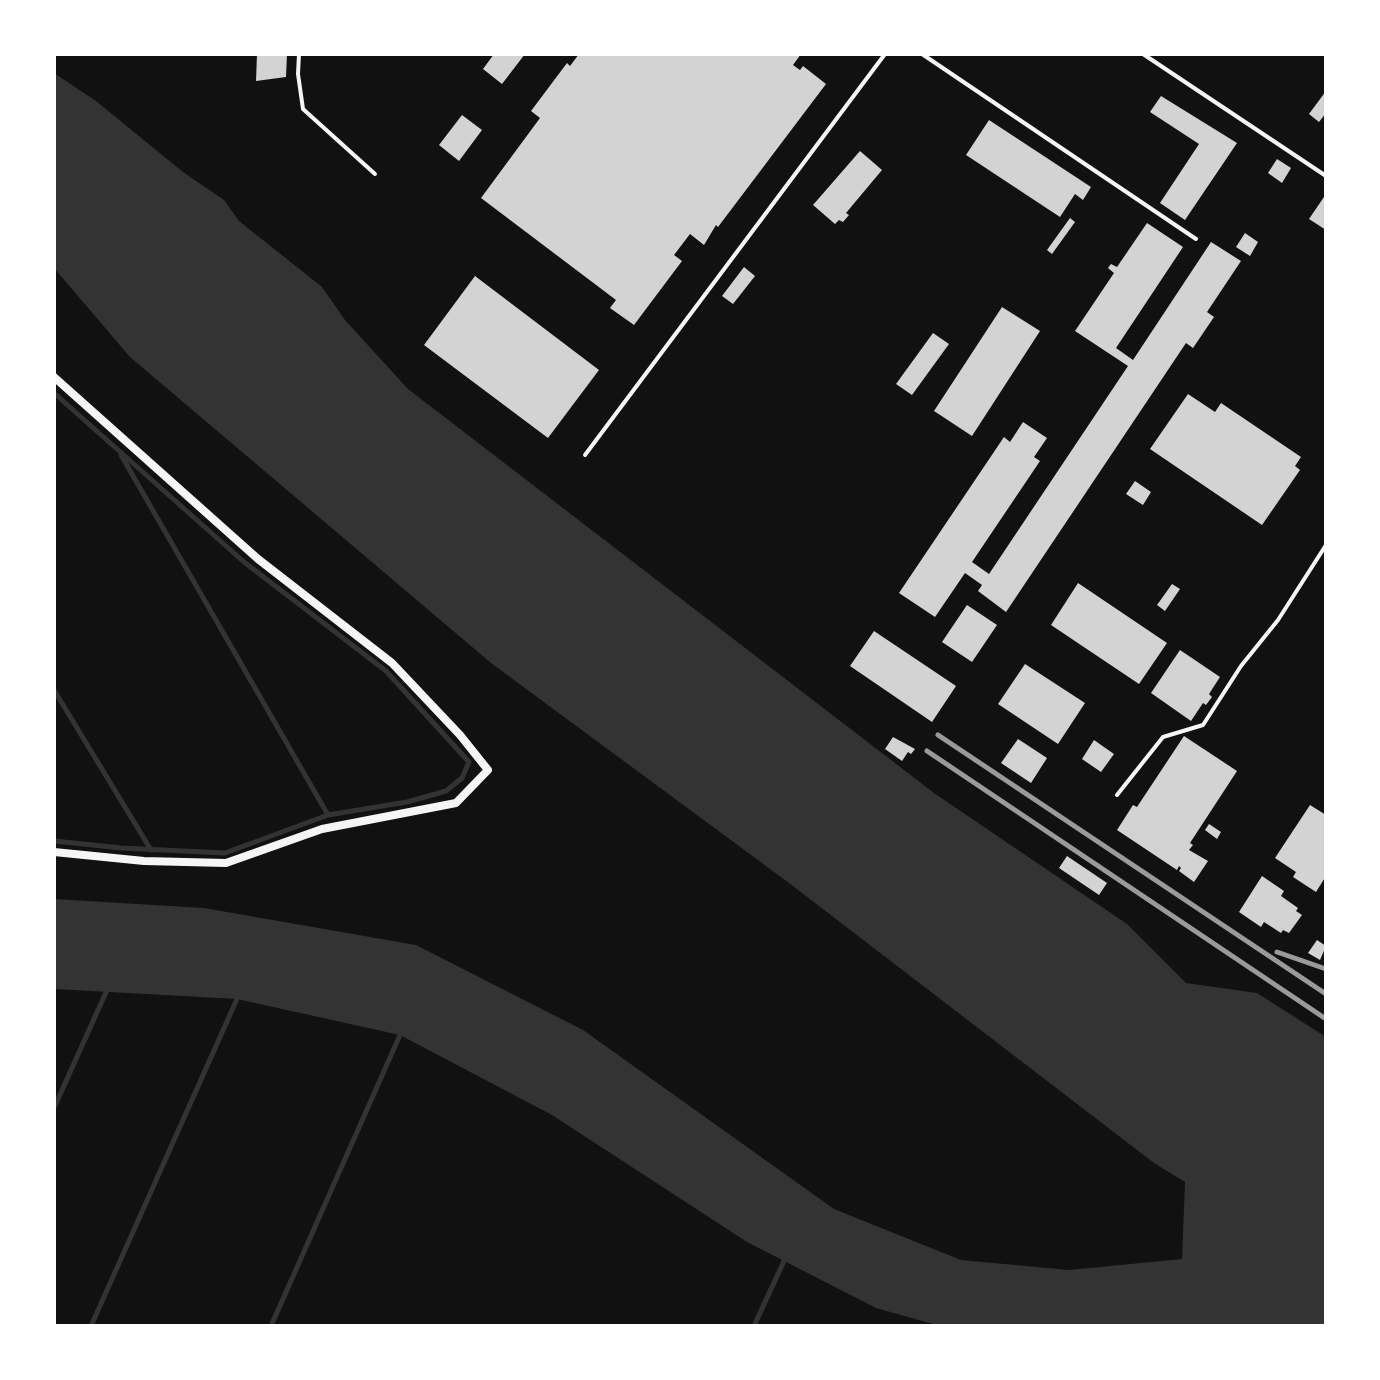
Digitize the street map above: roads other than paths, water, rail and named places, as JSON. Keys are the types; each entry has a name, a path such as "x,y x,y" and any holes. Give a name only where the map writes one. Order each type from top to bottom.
{"street":[{"path":"54,377 258,559 392,663 460,735 488,770 456,803 322,829 226,863 144,861 54,852"}],"lane":[{"path":"299,54 298,74 303,109 375,174"},
{"path":"585,455 885,54"},
{"path":"922,54 1196,239"},
{"path":"1143,54 1326,176"},
{"path":"1117,795 1163,737 1203,725 1241,666 1278,620 1326,545"}],"waterway":[{"path":"54,393 244,562 386,671 469,762 462,778 446,791 407,802 328,815 225,853 54,841"},
{"path":"121,455 328,815"},
{"path":"54,690 151,850"},
{"path":"54,1108 107,990"},
{"path":"91,1326 237,999"},
{"path":"271,1326 400,1035"},
{"path":"754,1326 784,1261"}],"railway":[{"path":"938,735 1326,994"},
{"path":"927,751 1326,1019"},
{"path":"1277,952 1326,969"}]}
